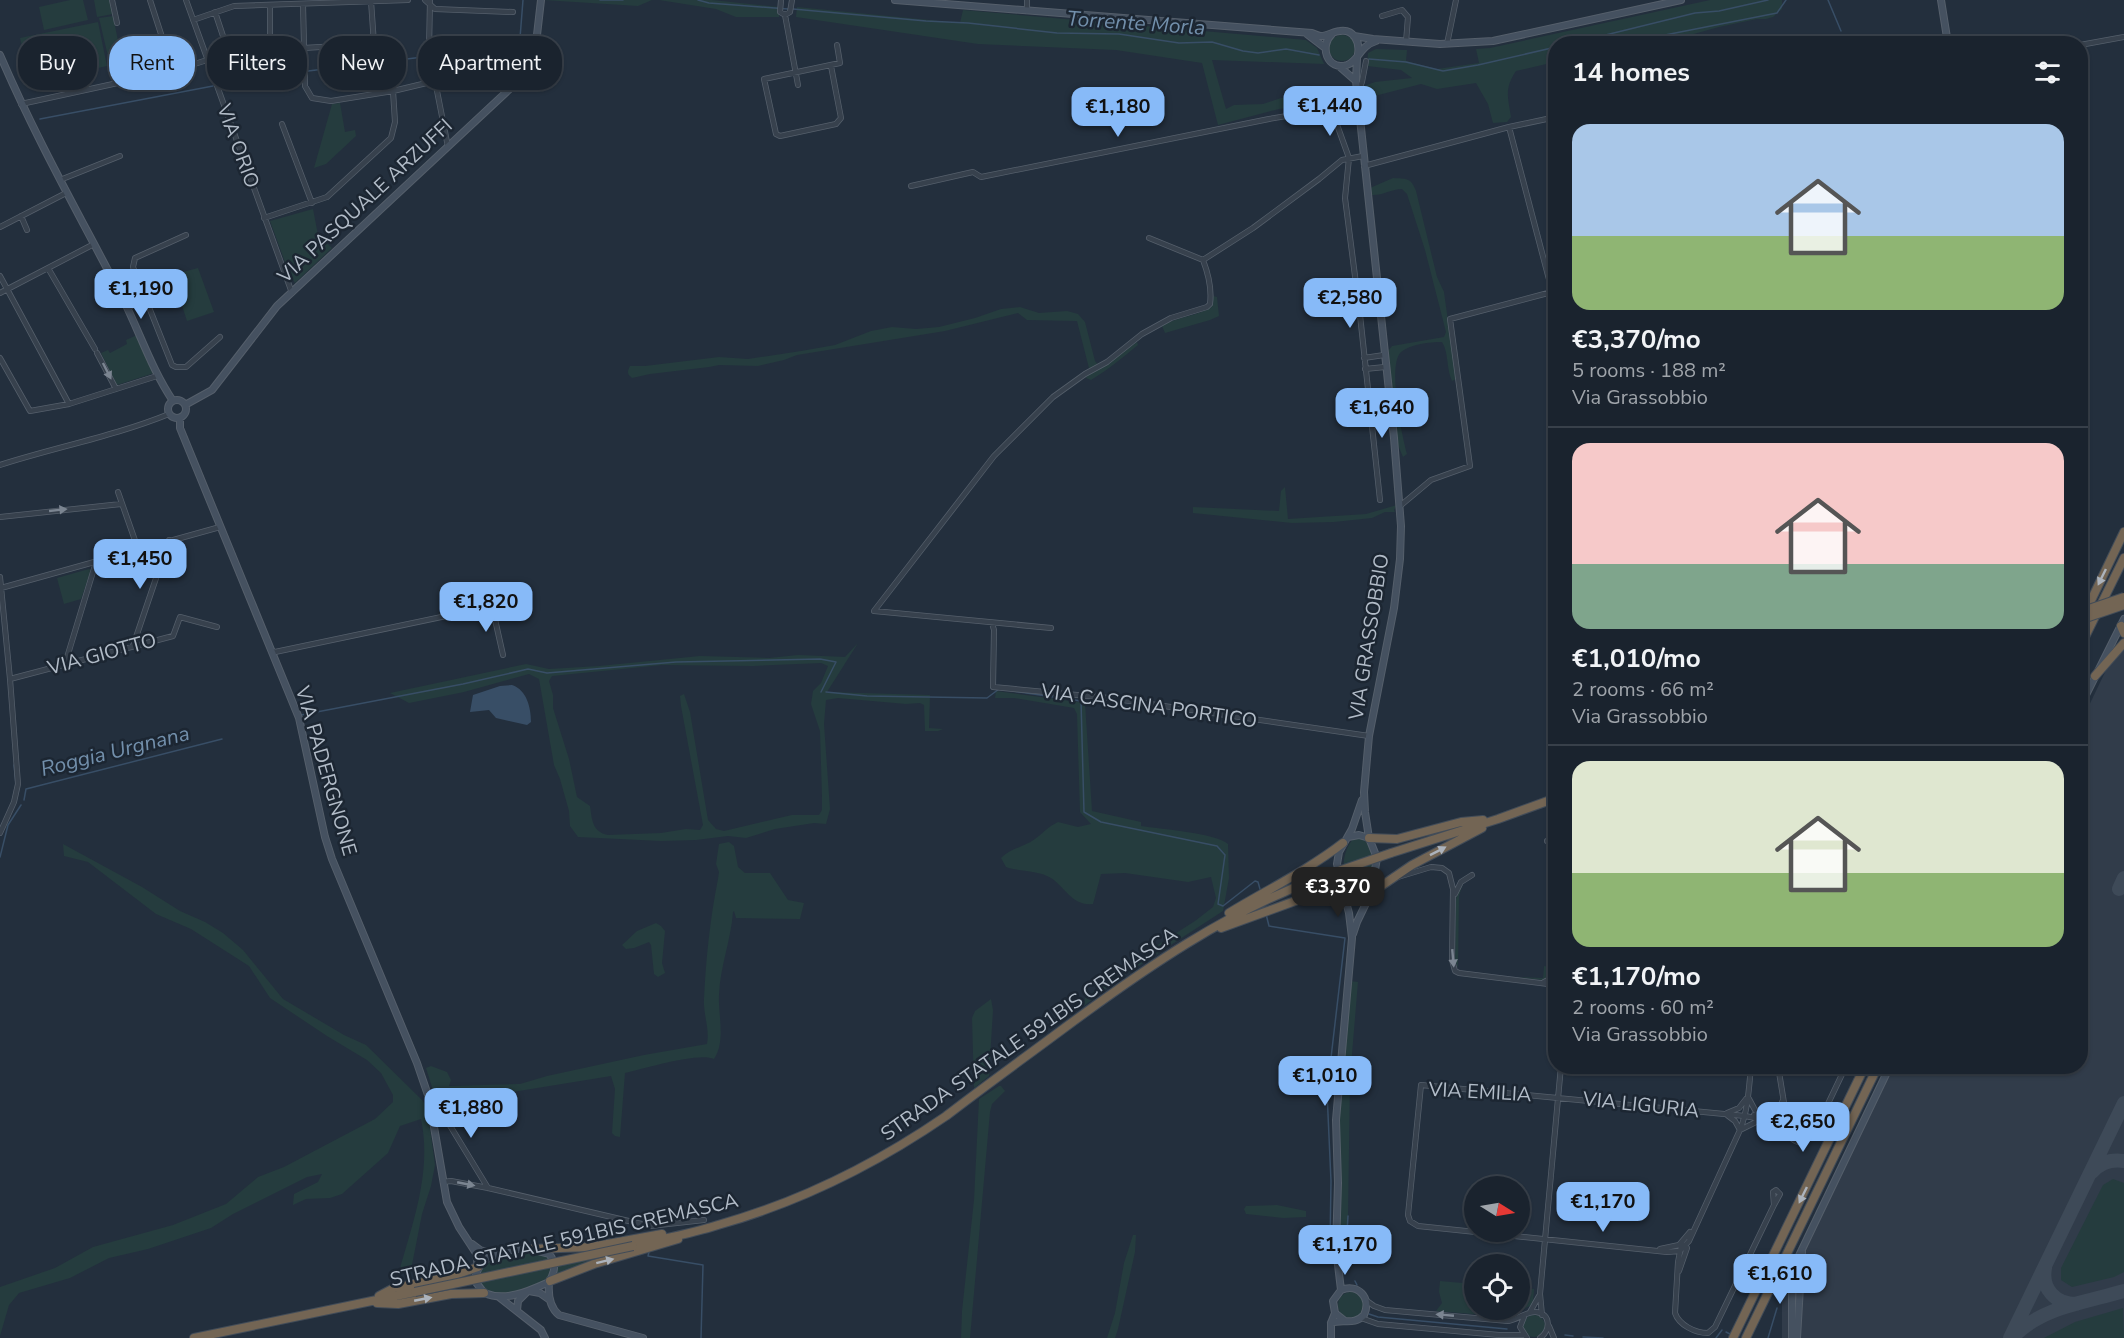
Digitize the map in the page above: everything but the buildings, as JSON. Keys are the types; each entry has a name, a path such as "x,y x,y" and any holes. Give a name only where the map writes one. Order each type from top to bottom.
{"highway":[{"path":"2088,605 2124,532"},
{"path":"2088,631 2124,558"},
{"path":"2088,609 2124,597"},
{"path":"2088,618 2124,605"},
{"path":"2095,676 2124,643"},
{"path":"1371,893 1434,852 1498,819 1548,801"},
{"path":"1369,838 1397,839 1461,822 1498,819"},
{"name":"STRADA STATALE 591BIS CREMASCA","path":"365,1302 698,1231 802,1196 860,1169 898,1147 946,1116 1139,974 1198,937 1260,903 1321,876 1498,819"},
{"path":"1198,937 1223,917 1259,894 1321,860 1345,840"},
{"path":"1198,937 1317,893 1332,892 1344,895"},
{"path":"1733,1338 1861,1074"},
{"path":"1746,1338 1874,1074"},
{"path":"530,1249 591,1247 660,1234 698,1231"},
{"path":"550,1281 594,1264 666,1244 698,1231"},
{"path":"194,1338 365,1302 394,1288 449,1277 478,1267"},
{"path":"365,1302 398,1304 451,1294 484,1293"}],"street":[{"path":"112,0 117,23"},
{"path":"150,0 162,36"},
{"name":"VIA ORIO","path":"186,0 207,60"},
{"path":"193,20 249,3 270,5 408,0"},
{"path":"895,0 1323,36 1342,31 1354,36 1380,40 1447,44 1504,40 1681,0"},
{"path":"1027,0 1027,10"},
{"path":"1447,44 1456,0"},
{"path":"1941,0 1947,36"},
{"path":"371,1 373,36"},
{"path":"428,1 435,9 513,12"},
{"path":"428,1 429,36"},
{"name":"VIA PASQUALE ARZUFFI","path":"185,405 212,390 278,306 515,84 530,58 537,35 540,2"},
{"path":"792,3 783,9 798,85"},
{"path":"303,4 303,36"},
{"path":"270,5 270,36"},
{"path":"1382,16 1402,10 1408,17 1406,42"},
{"path":"215,12 223,36"},
{"path":"1324,47 1332,33"},
{"path":"1307,34 1324,47 1327,57 1346,70 1356,81"},
{"path":"1354,36 1359,44 1357,56"},
{"path":"2088,44 2124,37"},
{"path":"1336,65 1348,65 1368,44 1380,40"},
{"path":"831,66 841,118 836,124 780,136 776,134 764,79 840,63 837,45"},
{"path":"0,55 21,104 122,298 157,376 173,401"},
{"name":"VIA GRASSOBBIO","path":"1357,56 1356,81 1363,156 1400,506 1399,573 1369,736 1364,792"},
{"path":"195,64 207,60"},
{"name":"VIA GRASSOBBIO","path":"1358,92 1366,61"},
{"path":"21,104 109,85"},
{"path":"307,89 312,98 331,101 418,85"},
{"name":"VIA ORIO","path":"218,90 292,292"},
{"path":"437,90 448,147"},
{"path":"264,218 327,197 391,138 395,122 393,91"},
{"path":"912,186 974,172 981,177 1258,121 1359,104"},
{"path":"1331,108 1349,158 1346,198 1380,500"},
{"path":"1364,166 1548,119"},
{"path":"282,124 312,203"},
{"path":"1509,127 1548,276"},
{"path":"60,180 120,156"},
{"path":"1203,260 1253,228 1342,160 1363,156"},
{"path":"0,227 66,193"},
{"path":"21,216 27,230"},
{"path":"186,235 135,258 133,267 170,361 176,367 186,367 220,337"},
{"path":"1051,628 874,611 993,456 1053,397 1085,374 1107,362 1142,334 1171,318 1207,307 1210,304 1208,273 1203,260 1149,238"},
{"path":"0,293 94,244"},
{"path":"48,268 116,389"},
{"path":"0,276 69,404"},
{"path":"122,298 141,290"},
{"path":"1400,506 1431,480 1470,466 1450,319 1548,293"},
{"path":"127,308 145,300"},
{"path":"1364,358 1384,355"},
{"path":"0,358 30,411 69,404 157,376"},
{"path":"1365,369 1385,367"},
{"path":"177,400 185,405 185,413 180,418 169,414 168,407 173,401 177,400"},
{"path":"0,465 43,451 80,443 169,414"},
{"name":"VIA PADERGNONE","path":"180,418 180,428 298,718 332,859 417,1063 429,1098 443,1182 450,1209 465,1238 476,1253 478,1267 476,1281 484,1293"},
{"path":"118,492 138,549"},
{"path":"0,517 122,504"},
{"path":"1,588 220,527"},
{"path":"133,646 169,540"},
{"path":"65,664 96,562"},
{"path":"0,577 18,784 14,802 0,833"},
{"path":"272,651 527,599"},
{"path":"492,606 503,656"},
{"name":"VIA GIOTTO","path":"10,679 172,636 180,617 217,627"},
{"name":"VIA CASCINA PORTICO","path":"992,622 994,630 993,687 1109,698 1369,736"},
{"path":"2088,690 2123,626"},
{"path":"1352,938 1371,893 1377,858 1369,838 1364,792"},
{"path":"1331,1338 1331,1323 1335,1313 1333,1301 1341,1290 1336,1248 1338,1183 1336,1120 1352,938 1349,913 1337,864 1345,840 1358,815 1364,792"},
{"path":"1345,840 1359,835 1369,838"},
{"path":"1391,880 1431,867 1442,868 1449,873 1452,881 1452,960 1455,970 1467,975 1548,984"},
{"path":"1453,900 1461,882 1472,875"},
{"path":"1344,895 1356,898 1371,893"},
{"path":"1542,983 1548,980"},
{"path":"1541,1337 1554,1338 1542,1315 1540,1294 1560,1074"},
{"path":"1678,1274 1695,1225 1740,1130 1745,1116 1750,1074"},
{"path":"1779,1074 1786,1115"},
{"path":"1816,1126 1813,1115 1804,1109 1794,1109 1786,1115 1783,1122 1783,1130 1788,1138 1801,1142 1810,1138 1816,1126 1842,1074"},
{"path":"1792,1338 1792,1278 1795,1264 1886,1074"},
{"name":"VIA EMILIA","path":"1545,1239 1418,1226 1410,1221 1408,1215 1421,1085 1558,1097"},
{"name":"VIA LIGURIA","path":"1558,1097 1745,1116 1786,1115"},
{"name":"VIA LIGURIA","path":"1724,1114 1739,1108 1748,1097 1755,1110 1763,1117 1776,1122 1783,1130"},
{"path":"1770,1116 1779,1109 1783,1098"},
{"name":"VIA LIGURIA","path":"1724,1114 1735,1121 1740,1130"},
{"path":"1740,1130 1763,1117"},
{"path":"434,1123 449,1124 489,1188"},
{"path":"443,1182 451,1181 489,1188 650,1226 704,1220"},
{"path":"1682,1242 1674,1309 1676,1317 1681,1323 1700,1332 1710,1332 1715,1327 1774,1205"},
{"path":"1658,1250 1673,1247 1682,1242 1695,1225"},
{"path":"465,1238 480,1250 495,1255"},
{"path":"1545,1239 1672,1252 1680,1251 1689,1241"},
{"path":"478,1267 495,1255 514,1250 530,1249 545,1252 552,1257 555,1269 550,1281 550,1300 555,1312 563,1318 643,1338"},
{"path":"1797,1338 1802,1249"},
{"path":"1340,1274 1348,1284 1362,1293 1367,1301 1385,1310 1464,1317"},
{"path":"517,1310 518,1301 527,1292 550,1281"},
{"path":"1341,1290 1354,1288"},
{"path":"499,1297 527,1292 540,1293 550,1300"},
{"path":"484,1293 499,1297 517,1310 540,1330 545,1338"},
{"path":"1540,1294 1530,1313 1542,1315"},
{"path":"1331,1323 1353,1322 1361,1318 1366,1311 1367,1301"},
{"path":"1335,1313 1345,1322"},
{"path":"1361,1318 1378,1324 1525,1336 1520,1323 1522,1320"},
{"path":"1541,1337 1546,1333 1548,1325"}],"shaded area":[{"path":"2124,651 2124,1338 1782,1338 1782,1291 1890,1074 2088,1074 2088,708 2110,662"},
{"path":"512,685 525,695 527,700 531,722 527,725 496,718 489,710 470,712 473,695 500,686"},
{"path":"1797,1118 1803,1118 1807,1125 1803,1132 1797,1132 1793,1128 1793,1122"}],"green space":[{"path":"70,0 83,0 88,20 44,30 39,7"},
{"path":"94,0 110,0 113,14 97,17"},
{"path":"543,0 652,0 638,6"},
{"path":"659,0 712,0 779,7 779,17 736,17 716,9"},
{"path":"1710,0 1782,0 1782,9 1773,17 1719,27 1686,36 1548,36 1548,64 1516,71 1512,77 1508,88 1511,117 1507,122 1493,123 1488,104 1476,83 1437,89 1421,84 1363,99 1364,86 1375,82 1412,78 1401,70 1367,66 1368,53 1376,49 1407,50 1406,61 1437,69 1479,63 1476,49 1490,48"},
{"path":"797,7 960,23 963,10 1306,40 1317,48 1324,64 1212,60 1226,109 1234,105 1263,104 1281,98 1309,97 1350,89 1355,100 1279,109 1218,125 1202,63 1116,50 978,44 796,17"},
{"path":"113,16 117,36 109,36 109,61 99,18"},
{"path":"98,22 107,66 97,68 97,36 30,36"},
{"path":"1342,35 1352,38 1355,48 1352,58 1342,61 1332,58 1329,48 1332,38"},
{"path":"340,103 345,132 355,130 356,136 326,164 314,168 332,104"},
{"path":"1393,178 1410,181 1416,191 1437,277 1444,292 1456,379 1452,381 1442,342 1415,345 1401,352 1397,359 1395,385 1407,454 1403,457 1398,445 1388,351 1392,346 1444,337 1446,332 1425,250 1407,194 1402,189 1371,195 1370,188"},
{"path":"313,209 318,235 332,248 295,283 289,273 270,221"},
{"path":"198,268 214,312 187,321 172,275"},
{"path":"1213,296 1217,297 1219,316 1165,333 1162,326 1211,307"},
{"path":"1020,307 1039,313 1067,311 1078,314 1085,322 1095,361 1101,368 1137,342 1138,345 1091,380 1086,378 1089,368 1077,321 1027,320 1018,313 945,331 797,355 758,366 719,365 632,378 628,373 630,366 719,357 748,359 801,351 835,345 871,331 892,327 916,329 939,327 1001,309"},
{"path":"137,335 154,373 117,385 101,353 108,350 110,353 127,344 126,340"},
{"path":"1285,487 1288,519 1366,514 1397,505 1395,512 1385,512 1372,518 1334,522 1292,523 1193,513 1193,507 1279,511 1281,491"},
{"path":"91,570 81,599 64,604 57,578"},
{"path":"858,643 827,692 930,695 929,728 943,729 925,731 924,705 920,703 906,704 838,698 826,700 824,724 830,809 826,824 814,823 775,829 746,838 728,836 661,841 578,837 570,826 569,811 554,765 539,679 529,674 464,692 409,703 390,693 526,664 549,669 700,656 845,657","holes":["821,663 828,666 821,683 813,691 811,704 820,731 822,810 819,815 792,815 724,831 716,829 708,820 690,712 684,694 680,696 681,706 703,825 700,830 608,835 596,828 590,806 577,797 569,759 553,708 553,695 549,681 552,676 662,665 753,666"]},
{"path":"996,691 1085,703 1092,811 1141,822 1141,826 1212,837 1228,844 1229,878 1223,911 1117,980 1084,1006 1085,998 1213,907 1216,898 1211,877 1188,882 1125,873 1101,874 1093,904 1086,904 1074,899 1046,875 1006,867 1001,858 1031,842 1058,822 1078,827 1091,824 1080,812 1077,714 1074,708 1014,698 995,698"},
{"path":"1354,838 1363,840 1369,845 1374,863 1369,883 1357,895 1349,891 1344,871 1347,850"},
{"path":"729,842 734,846 738,867 745,873 770,873 788,900 804,903 800,919 736,918 733,912 720,985 720,1044 714,1059 706,1057 684,1059 625,1073 620,1137 612,1133 615,1089 611,1076 439,1104 426,1068 431,1066 447,1072 451,1080 449,1086 520,1084 644,1055 707,1044 704,999 709,939 719,872 716,864 719,844"},
{"path":"63,844 223,933 243,950 283,999 344,1035 366,1045 422,1100 427,1107 435,1165 422,1214 410,1275 399,1272 423,1177 424,1138 421,1119 400,1126 388,1153 342,1194 330,1198 306,1199 293,1205 294,1194 318,1182 322,1174 307,1177 233,1214 211,1228 148,1249 109,1258 70,1278 19,1293 9,1305 0,1336 0,1287 55,1268 93,1247 173,1225 226,1204 258,1177 284,1167 375,1119 393,1102 393,1095 381,1073 367,1060 270,998 249,966 191,929 156,914 88,862 64,856"},
{"path":"1463,883 1459,896 1458,968 1455,960 1456,899 1457,892"},
{"path":"656,923 665,931 662,963 665,973 658,977 654,974 649,942 626,949 622,945 637,931"},
{"path":"1544,966 1548,966 1548,978 1543,980 1516,977 1543,978"},
{"path":"1350,981 1358,982 1350,1078 1348,1218 1345,1259 1339,1258 1337,1122"},
{"path":"991,999 993,1010 989,1076 974,1088 972,1018 975,1011"},
{"path":"999,1086 1005,1091 992,1104 990,1112 970,1338 961,1338 974,1200 979,1099"},
{"path":"1797,1113 1806,1114 1812,1124 1808,1135 1800,1138 1789,1133 1787,1126 1791,1116","holes":["1795,1120 1807,1122 1804,1131 1800,1133 1795,1131 1793,1126"]},
{"path":"2113,1179 2124,1183 2124,1272 2114,1277 2072,1287 2061,1280 2061,1268 2103,1185"},
{"path":"1277,1205 1306,1211 1306,1217 1283,1218 1246,1214 1244,1209 1246,1206"},
{"path":"1133,1235 1136,1235 1135,1252 1118,1329 1115,1338 1107,1338 1115,1313 1124,1263"},
{"path":"658,1241 556,1275 557,1264"},
{"path":"531,1252 548,1256 552,1265 545,1280 526,1290 505,1294 493,1293 483,1288 479,1278 485,1264 503,1257"},
{"path":"1440,1281 1464,1283 1464,1313 1436,1311 1442,1303 1439,1292"},
{"path":"1530,1289 1534,1289 1533,1304 1530,1306"},
{"path":"1351,1292 1360,1296 1364,1305 1360,1314 1351,1318 1342,1314 1338,1305 1342,1296"},
{"path":"2123,1308 2124,1338 2044,1338 2075,1322"},
{"path":"1530,1315 1538,1315 1545,1322 1545,1330 1538,1337 1530,1337 1523,1330 1523,1322 1530,1320"}],"waterway":[{"path":"520,36 523,0"},
{"path":"600,0 623,0"},
{"name":"Torrente Morla","path":"698,0 709,3 788,9"},
{"name":"Torrente Morla","path":"1602,36 1695,13 1719,11 1768,0"},
{"path":"1665,35 1777,13 1786,0"},
{"path":"1828,0 1841,31"},
{"name":"Torrente Morla","path":"793,9 968,23 1057,33 1119,34 1179,43 1212,42 1258,53 1286,49 1319,55"},
{"name":"Torrente Morla","path":"1369,59 1406,62 1443,71 1548,49"},
{"path":"308,71 418,58"},
{"path":"40,119 207,87"},
{"path":"301,715 528,669 547,673 676,662 820,659 836,662 821,692"},
{"path":"826,692 867,696 987,698 999,689"},
{"path":"1013,691 1081,701 1084,812 1101,822 1217,846 1225,855 1218,904 1223,906 1255,881 1258,882 1260,889"},
{"name":"Roggia Urgnana","path":"24,800 26,789 222,739"},
{"path":"14,765 16,784"},
{"path":"0,857 8,825 21,805"},
{"path":"1266,914 1269,926 1345,938 1327,1092 1331,1181 1330,1245"},
{"path":"1345,1266 1348,1216"},
{"path":"649,1252 648,1256 703,1265 701,1338"},
{"path":"1355,1281 1357,1285"},
{"path":"1768,1338 1777,1308"},
{"path":"1369,1314 1378,1317 1507,1329"},
{"path":"1716,1338 1722,1330"},
{"path":"1726,1332 1730,1334"},
{"path":"1565,1335 1573,1336"},
{"path":"1583,1337 1603,1338"}],"taxiway":[{"path":"2119,889 2124,878"},
{"path":"2010,1338 2124,1103"},
{"path":"2092,1172 2106,1162 2124,1161"},
{"path":"2045,1268 2045,1282 2052,1294 2062,1301 2076,1304"},
{"path":"2014,1336 2025,1326 2051,1312 2124,1291"}]}
